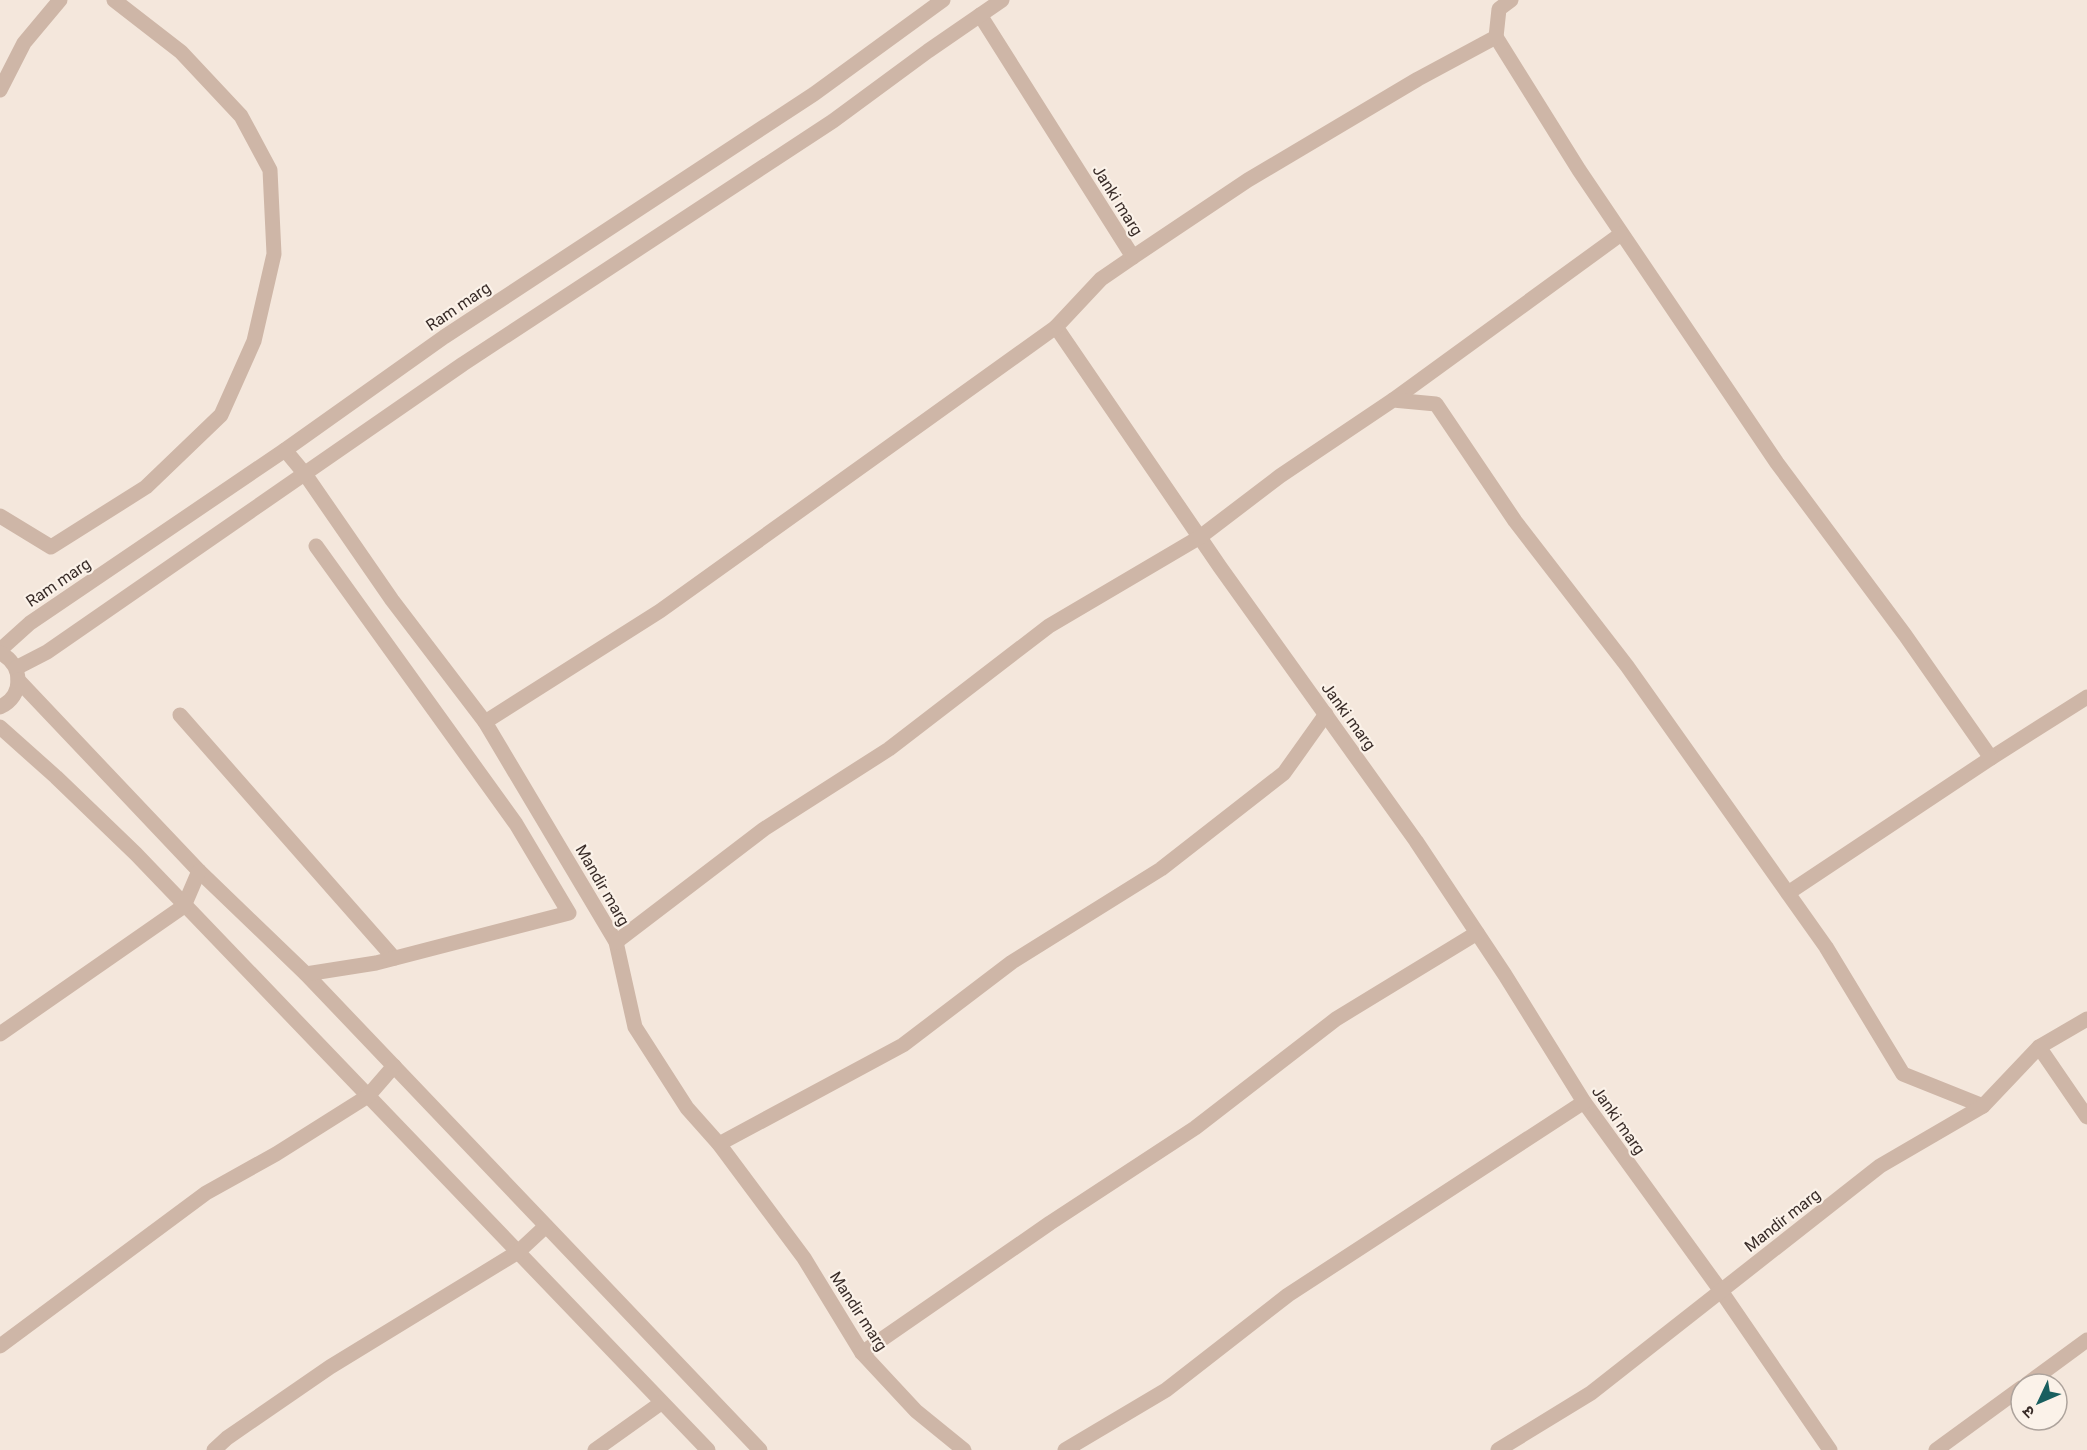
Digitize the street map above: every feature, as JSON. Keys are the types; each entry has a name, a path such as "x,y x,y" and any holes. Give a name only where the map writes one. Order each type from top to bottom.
{"street":[{"path":"0,90 24,43 60,0"},
{"path":"0,516 51,547 146,487 221,415 254,341 272,264 274,254 270,170 241,116 181,52 114,0"},
{"name":"Ram marg","path":"0,652 30,623 285,450 444,337 814,94 943,0"},
{"path":"17,674 463,364 833,122 928,51 1002,0"},
{"path":"1511,0 1499,9 1496,37 1579,170 1777,463 1905,635 1991,758"},
{"name":"Janki marg","path":"980,15 1133,257 1101,279 1056,327 1220,567 1416,841 1584,1102 1720,1291 1830,1450"},
{"path":"1133,257 1268,168 1418,79 1496,37"},
{"path":"616,942 764,829 888,749 1049,626 1200,537 1280,477 1393,400 1622,234"},
{"path":"485,722 660,611 1056,327"},
{"path":"1393,400 1436,404 1515,522 1627,666 1826,947 1903,1074 1983,1106"},
{"name":"Mandir marg","path":"285,450 305,474 392,600 485,722 616,942 635,1028 687,1108 719,1144 804,1258 862,1353 916,1411 964,1450"},
{"path":"306,974 376,963 569,913 516,824 316,546"},
{"path":"0,652 11,661 17,674 199,870 306,974 760,1450"},
{"path":"0,707 13,698 17,689 17,674"},
{"path":"1788,893 2087,697"},
{"path":"719,1144 903,1045 1012,962 1161,869 1284,773 1326,714"},
{"path":"180,715 394,958"},
{"path":"0,727 136,854 708,1450"},
{"path":"0,1034 184,906 199,870"},
{"path":"862,1353 1050,1223 1195,1128 1336,1019 1477,933"},
{"name":"Mandir marg","path":"1498,1450 1591,1393 1880,1166 1983,1106 2039,1047 2087,1019"},
{"path":"2039,1047 2087,1117"},
{"path":"0,1346 206,1193 276,1154 368,1096 394,1066"},
{"path":"1065,1450 1166,1390 1288,1294 1584,1102"},
{"path":"214,1450 227,1438 330,1367 518,1252 546,1226"},
{"path":"2043,1372 2087,1340"},
{"path":"1936,1450 2009,1397"},
{"path":"595,1450 661,1403"}]}
